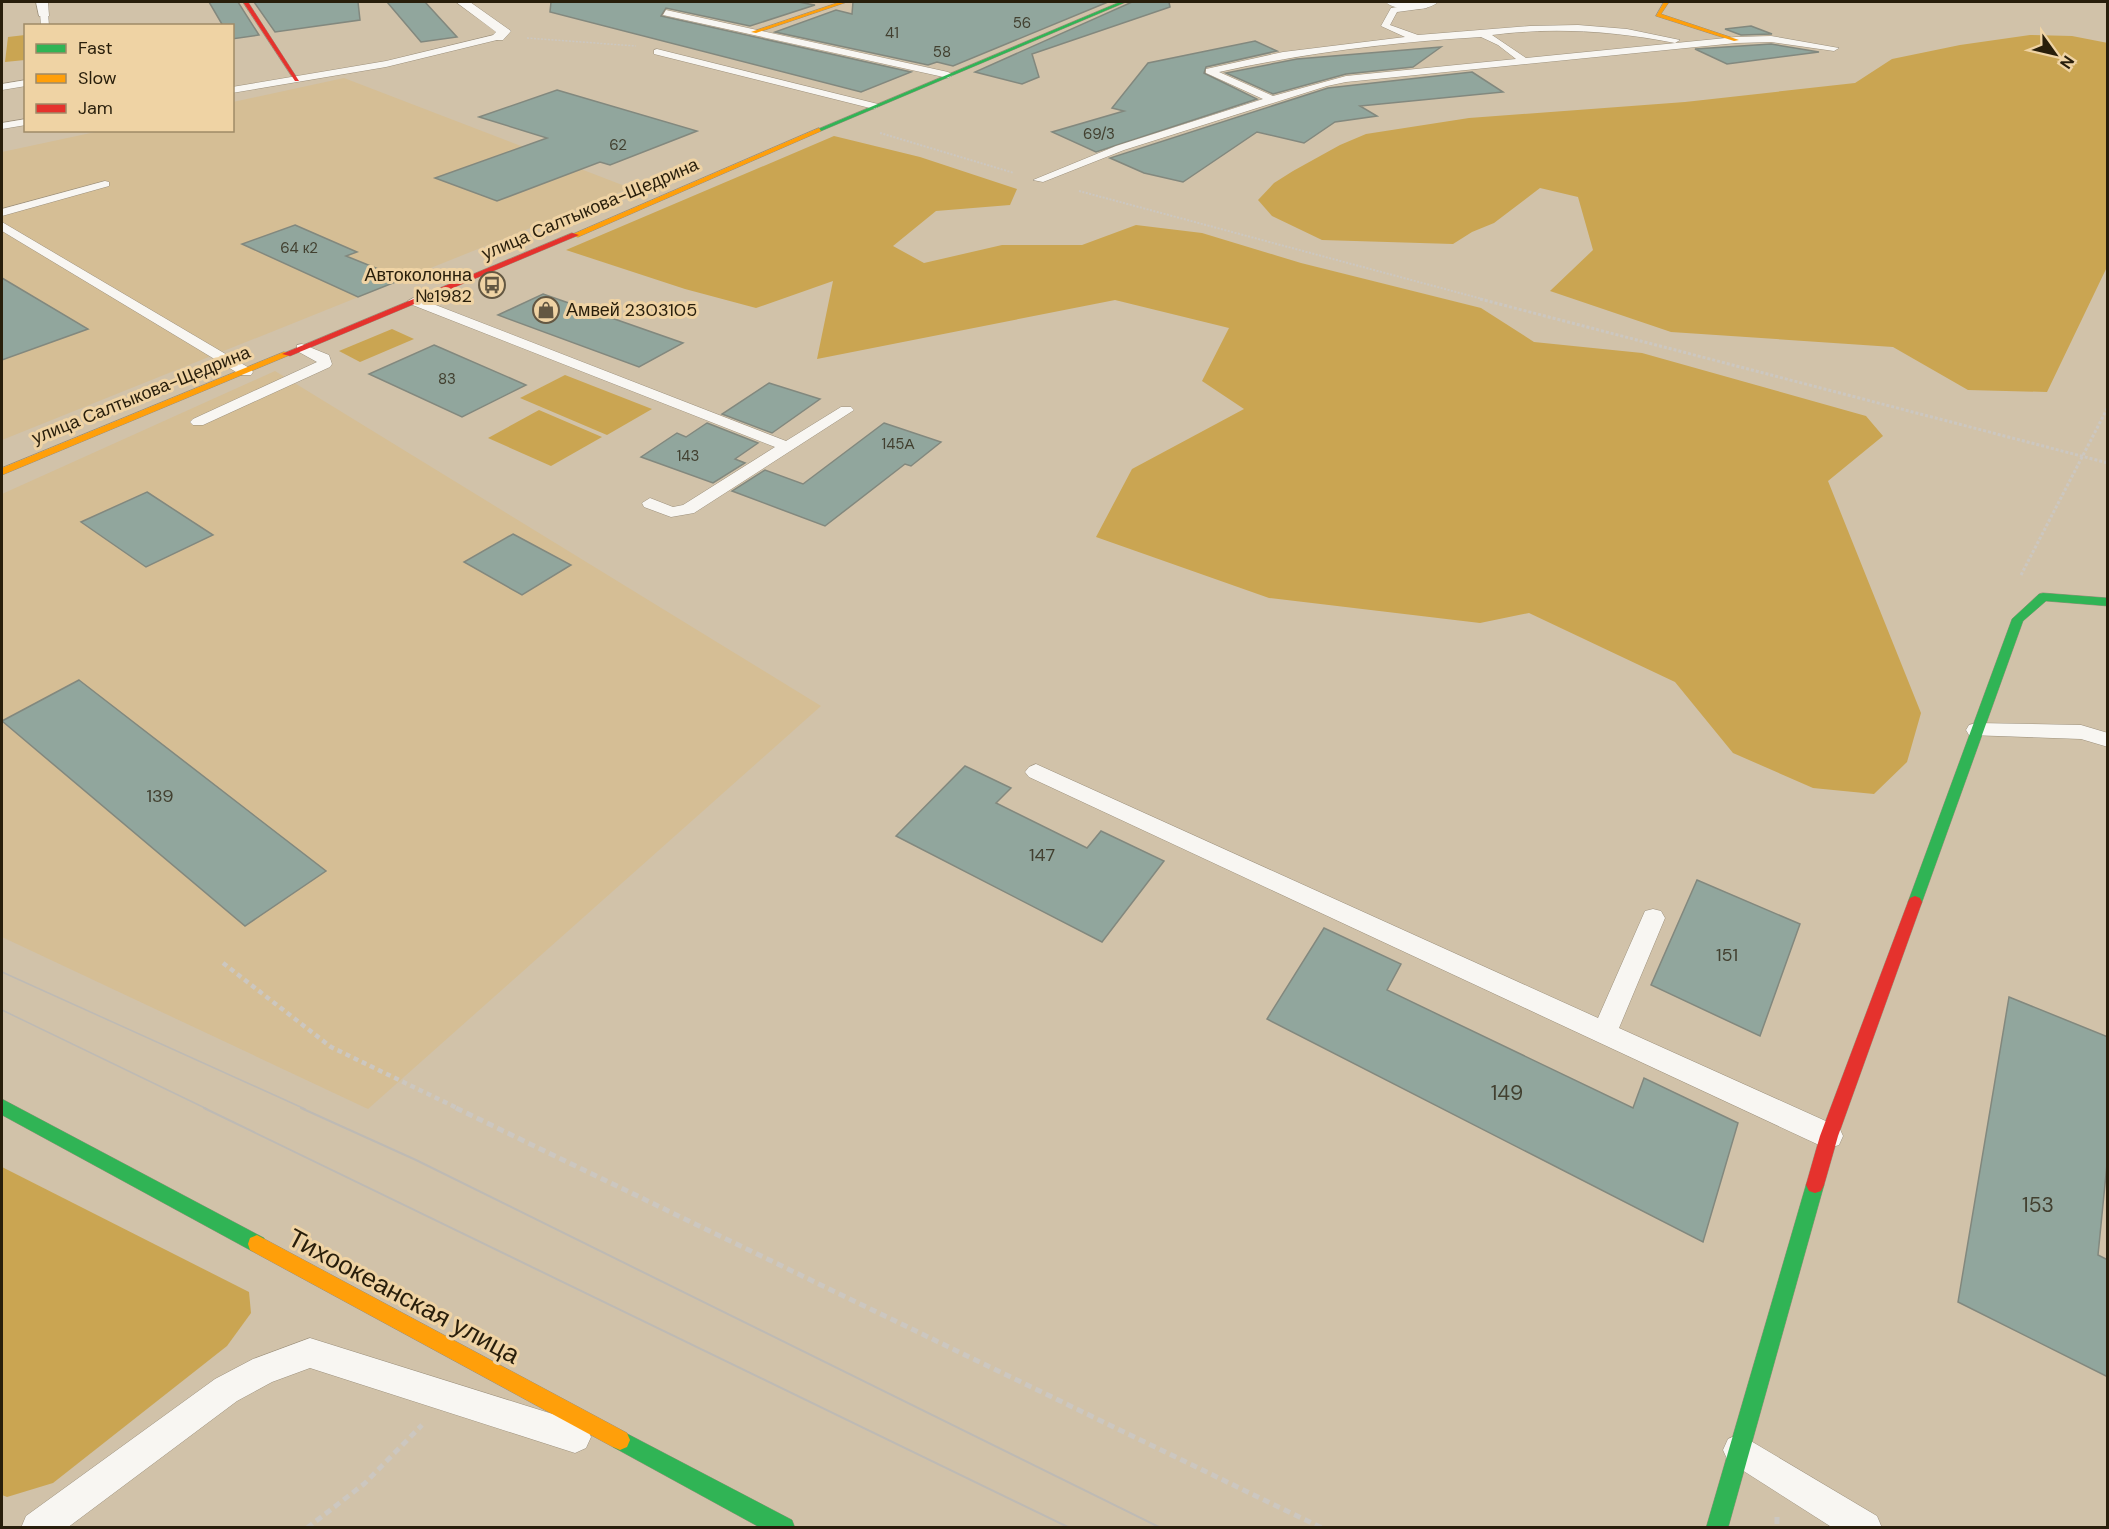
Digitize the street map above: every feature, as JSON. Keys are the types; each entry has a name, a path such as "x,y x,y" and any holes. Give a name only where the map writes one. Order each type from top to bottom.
{"street":[{"path":"246,2 297,80"},
{"path":"462,2 504,32 498,37"},
{"path":"754,32 844,2"},
{"name":"улица Салтыкова-Щедрина","path":"2,472 667,197 874,106 1123,2"},
{"path":"1392,2 1427,4"},
{"path":"1666,2 1658,15 1736,40"},
{"path":"1717,1527 1829,1136 2018,619 2043,597 2108,602"},
{"name":"Тихоокеанская улица","path":"2,1107 784,1527"}],"lane":[{"path":"1417,38 1385,26 1394,10 1427,4"},
{"path":"666,13 948,75"},
{"path":"1275,101 1209,71 1283,55 1417,38 1482,34 1596,29 1638,33 1693,44"},
{"path":"1482,34 1501,43 1523,60"},
{"path":"234,90 386,64 498,37"},
{"path":"1039,180 1120,148 1275,101 1324,83 1346,79 1736,40 1771,39 1834,48"},
{"path":"657,51 874,106"},
{"path":"2,87 24,83"},
{"path":"2,126 24,122"},
{"path":"2,213 105,184"},
{"path":"2,226 246,372"},
{"path":"415,302 788,447"},
{"path":"198,422 326,364 324,358 302,348"},
{"path":"650,503 671,512 688,510 846,410"},
{"path":"1976,729 2081,732 2108,740"},
{"path":"1036,772 1829,1136"},
{"path":"1605,1032 1653,918"},
{"path":"38,1527 226,1390 264,1370 310,1353 670,1467"},
{"path":"1739,1450 1865,1527"}],"path":[{"path":"517,38 621,43 657,51"},
{"path":"1317,256 2108,464"},
{"path":"2019,578 2108,407"},
{"path":"223,963 330,1047 1322,1527"},
{"path":"306,1527 364,1484 417,1431 443,1395"}],"shaded area":[{"path":"24,35 24,60 5,62 8,37"},
{"path":"2030,35 2072,36 2108,43 2107,267 2047,392 1968,390 1893,347 1671,332 1550,291 1593,250 1578,197 1540,188 1494,223 1472,232 1453,244 1322,240 1272,216 1258,200 1274,183 1293,171 1340,145 1366,134 1469,118 1685,102 1855,83 1892,59 1960,45"},
{"path":"344,78 630,188 2,440 2,152 95,132 234,132 234,102"},
{"path":"834,136 920,157 1017,189 1010,205 936,211 893,246 924,263 1002,245 1082,245 1136,225 1202,233 1301,263 1481,308 1534,342 1642,353 1866,416 1883,436 1828,481 1921,713 1907,762 1874,794 1813,788 1733,753 1675,682 1529,613 1480,623 1269,598 1096,537 1132,469 1244,409 1202,381 1229,328 1115,300 817,359 833,281 756,308 685,289 566,250"},
{"path":"392,329 414,339 360,362 339,351"},
{"path":"275,371 821,706 368,1109 2,937 2,494"},
{"path":"565,375 652,409 607,435 520,398"},
{"path":"539,410 602,437 551,466 488,438"},
{"path":"2,1167 249,1292 251,1313 227,1346 53,1483 7,1497 2,1495"}],"building":[{"path":"209,2 238,2 259,35 234,39 234,24 222,24"},
{"path":"254,2 358,2 360,20 275,32"},
{"path":"387,2 425,2 457,37 421,42"},
{"path":"551,2 798,2 815,5 750,26 666,8 661,16 911,72 861,92 550,12"},
{"path":"853,2 1108,2 953,66 937,62 928,65 775,32 836,10 852,14"},
{"path":"1132,2 1169,2 1170,7 1032,54 1039,77 1022,84 975,72"},
{"path":"1751,26 1772,34 1741,35 1725,29"},
{"path":"1255,41 1277,51 1206,67 1204,73 1257,99 1096,152 1052,132 1124,111 1112,108 1148,63"},
{"path":"1771,44 1819,52 1727,64 1695,49"},
{"path":"1441,47 1413,67 1346,74 1273,94 1226,73 1297,59"},
{"path":"1472,72 1503,92 1360,106 1377,116 1335,122 1304,143 1257,132 1183,182 1144,173 1110,158 1328,88"},
{"path":"557,90 697,131 610,165 600,162 497,201 435,178 547,138 479,117"},
{"path":"295,225 357,252 346,256 403,279 358,297 242,244"},
{"path":"2,278 88,329 2,360"},
{"path":"543,294 683,343 639,367 498,315"},
{"path":"434,345 526,385 462,417 369,374"},
{"path":"769,383 820,399 772,433 722,414"},
{"path":"707,423 758,443 735,459 745,463 713,483 641,457 677,433 686,437"},
{"path":"884,423 941,442 911,466 905,464 825,526 732,491 765,470 803,484"},
{"path":"147,492 213,535 146,567 81,522"},
{"path":"513,534 571,565 522,595 464,562"},
{"path":"79,680 326,871 245,926 2,721"},
{"path":"965,766 1011,788 996,803 1087,848 1101,831 1164,861 1102,942 896,836"},
{"path":"1697,880 1800,924 1760,1036 1651,985"},
{"path":"1324,928 1401,964 1387,990 1633,1108 1644,1078 1738,1123 1703,1242 1267,1019"},
{"path":"2009,997 2108,1037 2108,1154 2098,1255 2108,1260 2108,1377 1958,1302"}],"tram line":[{"path":"2,972 305,1109"},
{"path":"2,1010 207,1109"},
{"path":"204,1108 1070,1528"},
{"path":"301,1108 416,1160 1161,1528"}],"traffic: fast":[{"path":"819,130 1123,2"},
{"path":"1915,902 2018,619 2043,597 2108,602"},
{"path":"2,1107 257,1244"},
{"path":"1717,1528 1815,1185"},
{"path":"620,1440 784,1528"}],"traffic: slow":[{"path":"754,32 844,2"},
{"path":"1666,2 1658,15 1736,40"},
{"path":"575,235 819,130"},
{"path":"2,472 287,354"},
{"path":"257,1244 620,1440"}],"traffic: jam":[{"path":"246,2 297,80"},
{"path":"287,354 575,235"},
{"path":"1815,1185 1829,1136 1915,902"}],"place":[{"name":"Автоколонна №1982","path":"492,285"},
{"name":"Амвей 2303105","path":"546,310"}]}
